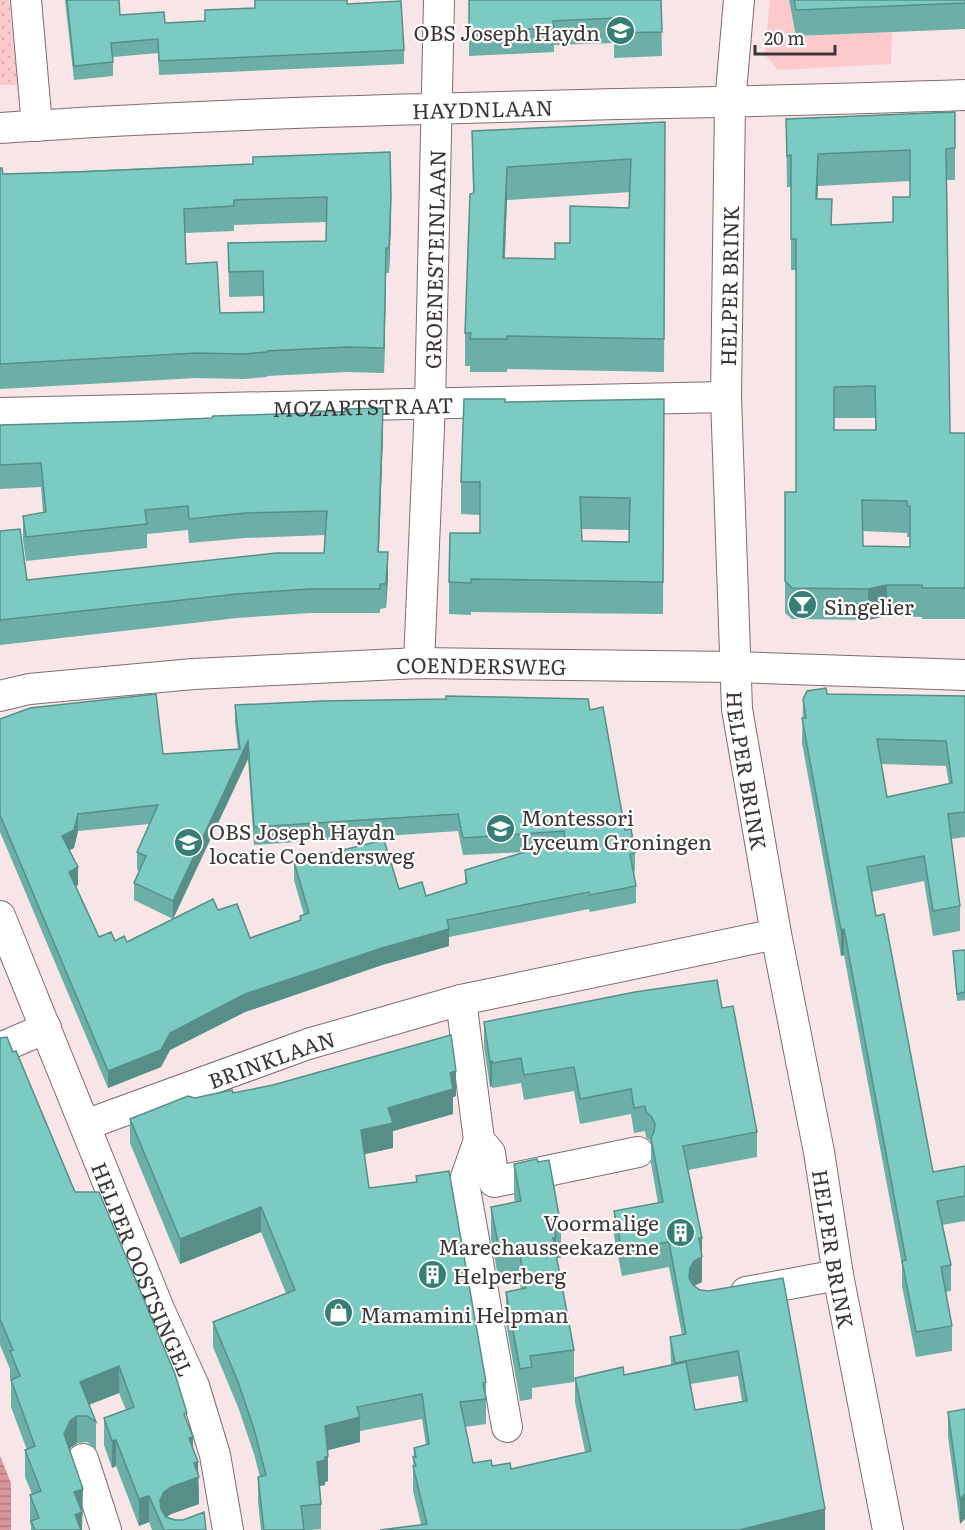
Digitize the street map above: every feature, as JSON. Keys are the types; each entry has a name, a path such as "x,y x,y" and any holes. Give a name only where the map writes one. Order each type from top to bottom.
{"street":[{"path":"26,0 37,126"},
{"name":"GROENESTEINLAAN","path":"418,663 430,404 439,0"},
{"name":"HELPER BRINK","path":"739,0 730,103 726,397 737,709 776,934 819,1152 838,1275 888,1530"},
{"name":"HAYDNLAAN","path":"0,128 436,108 730,103 965,95"},
{"name":"MOZARTSTRAAT","path":"0,413 726,397"},
{"name":"COENDERSWEG","path":"0,696 29,689 193,674 418,663 734,667 965,675"},
{"name":"HELPER OOSTSINGEL","path":"0,916 159,1309 194,1386 215,1455 228,1521 197,1523"},
{"name":"BRINKLAAN","path":"85,1125 308,1044 460,1000 776,934"},
{"path":"460,1000 479,1140 464,1183 507,1427"},
{"path":"0,1048 46,1029"},
{"path":"479,1140 490,1153 494,1182 638,1152"},
{"path":"720,1297 838,1275"},
{"path":"83,1460 106,1530"}],"shaded area":[{"path":"0,0 9,0 18,85 0,85"},
{"path":"770,0 789,0 796,36 892,32 891,64 778,70 766,56"},
{"path":"0,1456 11,1483 11,1530 0,1530"}],"building":[{"path":"67,0 119,0 120,15 164,12 165,23 205,21 205,10 255,8 255,0 347,0 347,4 401,1 404,50 159,61 158,39 111,43 113,62 74,66"},
{"path":"469,0 661,0 662,32 614,33 614,18 553,21 554,28 469,31"},
{"path":"794,0 965,0 965,3 796,10"},
{"path":"955,112 955,148 946,149 950,433 965,433 965,588 887,585 868,589 792,588 785,581 785,492 796,492 796,239 791,239 791,155 787,156 786,119","holes":["910,150 910,197 893,197 893,222 831,225 832,199 816,199 818,154","875,386 876,430 834,430 834,387","862,500 907,501 907,506 910,506 910,547 863,546"]},
{"path":"665,122 664,339 507,336 507,339 470,339 471,333 465,333 470,194 474,193 472,131","holes":["631,159 629,208 570,206 570,243 555,243 555,259 503,258 507,167"]},
{"path":"390,152 391,197 389,248 386,248 384,348 347,347 243,354 196,353 0,364 0,168 3,174 76,172 253,164 253,157","holes":["327,197 326,241 228,243 229,272 263,271 264,312 220,313 217,262 186,264 184,209 234,206 234,200"]},
{"path":"464,399 505,399 505,402 664,399 663,582 471,579 471,583 449,582 450,533 480,533 480,482 461,482","holes":["580,497 630,498 629,542 582,541"]},
{"path":"383,408 378,552 388,552 386,584 380,584 380,589 310,589 237,594 0,620 0,531 20,529 27,580 276,553 324,553 327,511 245,513 189,519 188,506 145,510 147,524 26,537 23,516 46,512 41,463 0,465 0,425 212,418 213,416 316,413 316,411 345,412 345,409"},
{"path":"826,688 827,694 965,696 965,812 948,814 960,906 933,911 924,856 867,867 876,916 884,914 933,1172 965,1166 965,1196 937,1201 951,1265 941,1267 952,1326 916,1332 902,1261 906,1260 802,718 806,718 803,699 807,691","holes":["877,739 946,741 952,783 887,797"]},
{"path":"156,694 163,754 240,749 235,705 446,699 446,696 588,699 590,710 603,707 625,830 631,829 635,853 630,854 636,886 590,895 589,892 447,920 449,929 382,948 245,994 170,1033 161,1050 108,1071 0,815 0,719 30,708","holes":["248,741 254,827 458,814 463,838 564,831 565,840 465,870 467,883 426,896 422,882 399,889 384,840 294,862 309,913 300,916 301,920 250,938 237,904 218,910 213,899 127,942 124,936 115,941 111,932 99,937 69,872 78,867 62,836 74,830 78,814 158,805 137,852 146,856 134,883 173,901"]},
{"path":"965,950 965,992 957,994 953,951"},
{"path":"717,980 722,1008 733,1006 757,1132 683,1146 702,1238 699,1238 702,1257 694,1261 690,1268 689,1278 700,1290 708,1291 783,1278 825,1509 739,1530 380,1530 427,1524 413,1466 416,1466 413,1457 416,1457 414,1448 429,1444 422,1394 357,1407 360,1417 325,1426 328,1456 325,1460 317,1462 321,1504 301,1506 304,1530 264,1530 258,1477 266,1475 238,1382 213,1322 295,1290 261,1207 180,1239 130,1119 188,1096 195,1098 232,1090 233,1093 273,1085 451,1035 456,1071 450,1073 453,1089 388,1108 393,1123 361,1130 369,1188 417,1182 416,1176 449,1171 486,1382 483,1383 486,1399 460,1402 473,1463 491,1460 492,1466 510,1463 511,1469 591,1451 575,1378 623,1367 624,1375 686,1362 695,1410 747,1401 738,1351 675,1363 670,1337 686,1334 669,1242 622,1251 614,1211 663,1202 651,1138 655,1124 646,1112 645,1106 634,1108 631,1089 580,1099 574,1067 524,1075 521,1058 490,1062 484,1022 635,992"},
{"path":"7,1037 13,1052 16,1051 75,1192 99,1192 175,1374 187,1413 184,1414 193,1437 189,1438 198,1462 194,1463 199,1477 171,1487 164,1492 160,1500 161,1509 166,1517 175,1520 183,1520 204,1512 206,1530 164,1530 149,1496 139,1499 116,1440 112,1441 104,1418 134,1407 119,1366 80,1382 96,1422 87,1416 77,1416 70,1421 64,1434 83,1489 74,1492 82,1512 75,1515 81,1530 35,1530 31,1521 39,1518 30,1495 41,1491 25,1450 35,1446 11,1380 20,1376 10,1351 13,1350 0,1319 0,1038"},
{"path":"537,1159 538,1162 549,1160 561,1226 554,1227 556,1237 553,1238 574,1350 530,1356 532,1367 520,1369 506,1292 526,1288 518,1245 499,1249 491,1207 521,1201 514,1164"},
{"path":"965,1409 965,1494 960,1499 948,1412"}],"place":[{"name":"OBS Joseph Haydn","path":"621,31"},
{"name":"Singelier","path":"803,605"},
{"name":"Montessori Lyceum Groningen","path":"500,828"},
{"name":"OBS Joseph Haydn locatie Coendersweg","path":"188,842"},
{"name":"Voormalige Marechausseekazerne","path":"680,1233"},
{"name":"Helperberg","path":"432,1274"},
{"name":"Mamamini Helpman","path":"339,1313"}]}
